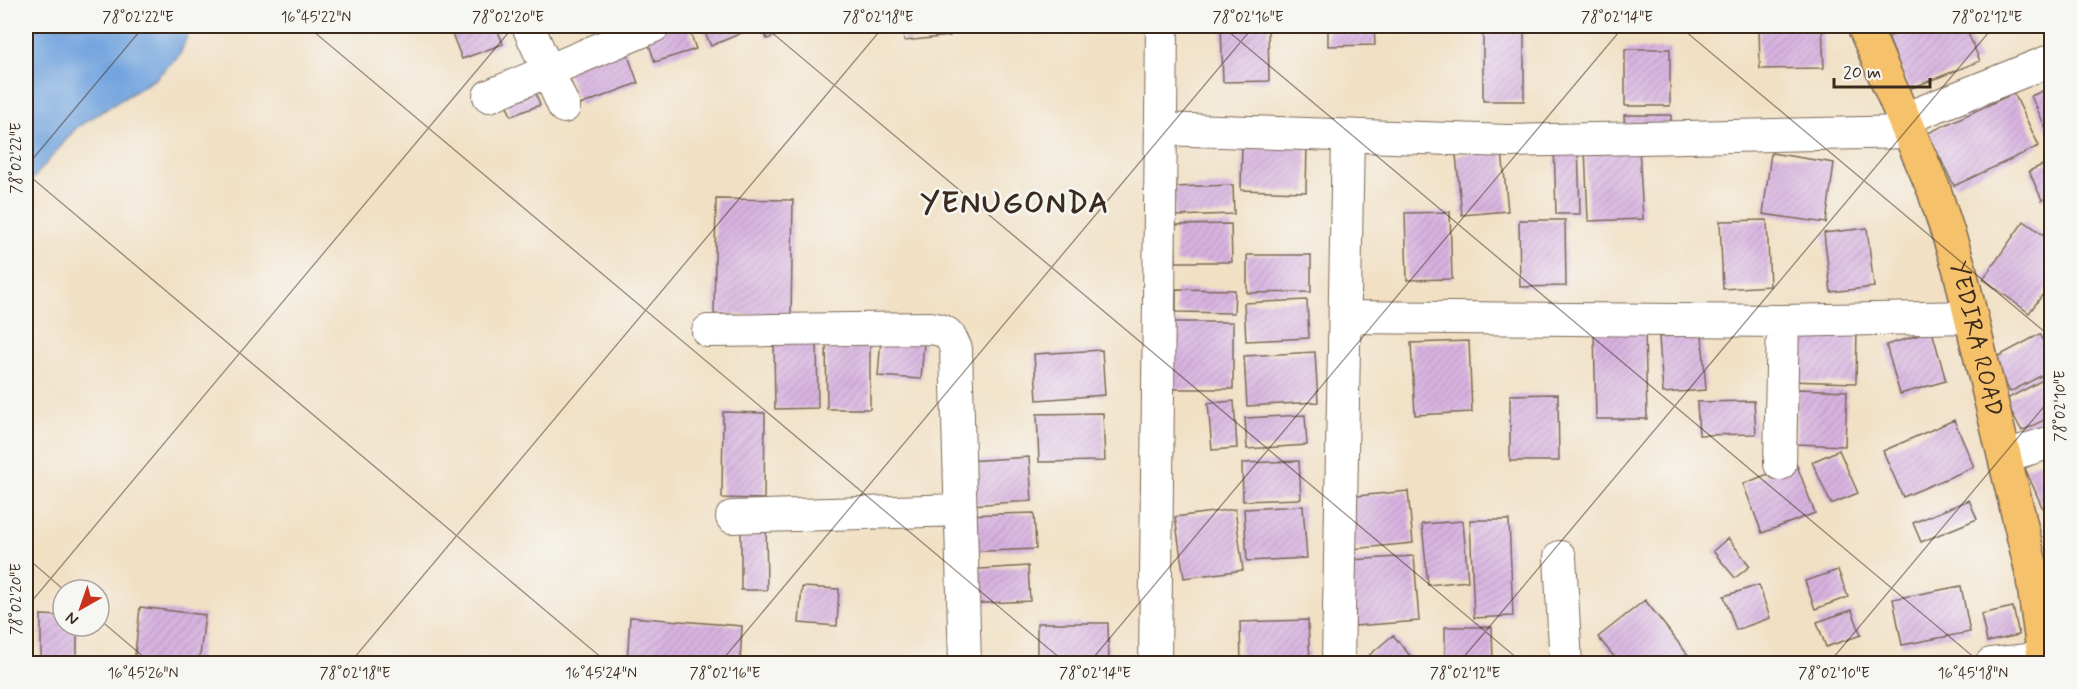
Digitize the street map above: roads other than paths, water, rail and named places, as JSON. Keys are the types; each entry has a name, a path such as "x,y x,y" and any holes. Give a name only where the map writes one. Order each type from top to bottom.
{"main road":[{"name":"YEDIRA ROAD","path":"1864,26 1934,190 1956,256 2032,572 2047,659"}],"street":[{"path":"528,26 564,107"},
{"path":"489,96 652,26"},
{"path":"1155,663 1162,26"},
{"path":"1161,129 1509,141 1907,125 2052,60"},
{"path":"1338,663 1348,136"},
{"path":"1345,317 1783,321 1970,317"},
{"path":"1780,464 1783,321"},
{"path":"708,331 930,328 946,331 952,337 956,349 964,663"},
{"path":"2005,456 2052,442"},
{"path":"732,518 960,510"},
{"path":"1560,557 1566,663"},
{"path":"1991,663 2047,659"}],"water":[{"path":"26,26 191,26 180,54 155,79 77,127 26,187"}],"district":[{"name":"YENUGONDA","path":"1015,203"}]}
